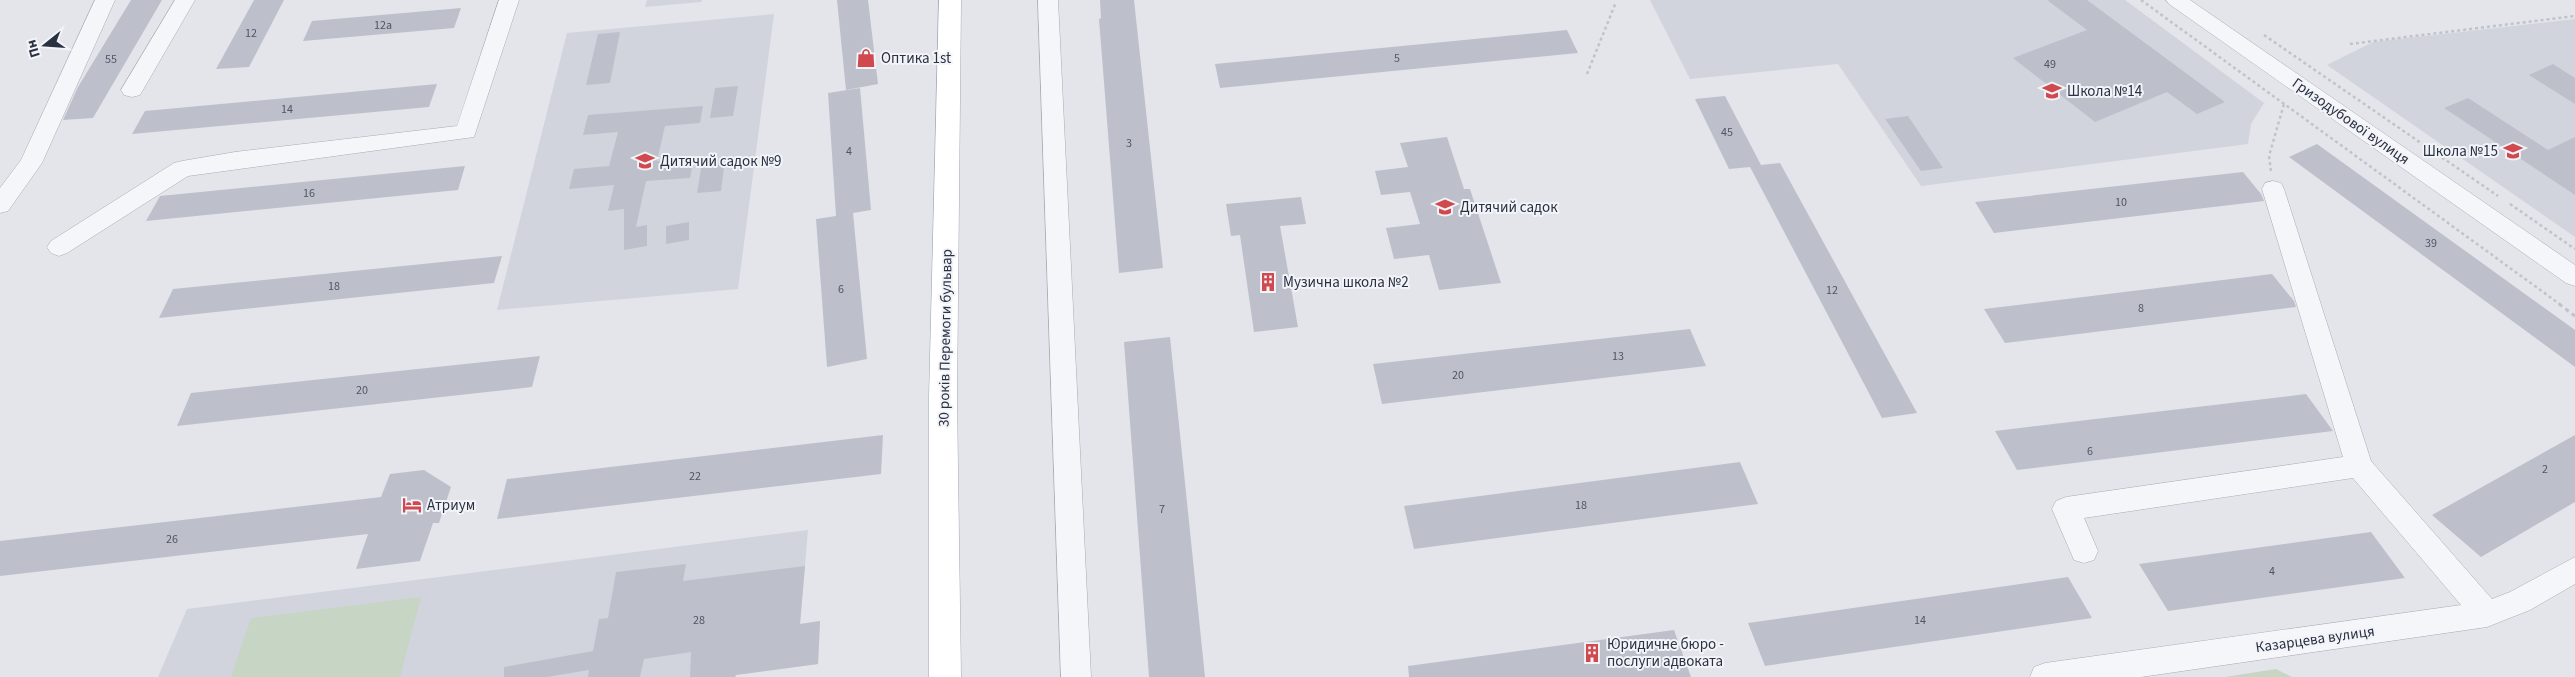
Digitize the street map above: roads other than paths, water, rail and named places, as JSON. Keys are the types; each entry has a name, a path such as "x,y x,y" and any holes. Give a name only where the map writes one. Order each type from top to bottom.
{"main road":[{"name":"30 років Перемоги бульвар","path":"944,677 943,398 950,0"}],"street":[{"path":"0,205 31,163 104,0"},
{"path":"132,90 185,0"},
{"path":"59,247 182,169 234,160 466,132 509,0"},
{"path":"1048,0 1076,677"},
{"name":"Гризодубової вулиця","path":"2176,0 2575,277"},
{"path":"2273,189 2358,466 2487,614"},
{"path":"2084,551 2066,509 2358,466"},
{"name":"Казарцева вулиця","path":"2044,677 2487,614 2520,602 2575,569"}],"place":[{"name":"Оптика 1st","path":"866,58"},
{"name":"Школа №14","path":"2052,91"},
{"name":"Школа №15","path":"2513,151"},
{"name":"Дитячий садок №9","path":"645,161"},
{"name":"Дитячий садок","path":"1445,207"},
{"name":"Музична школа №2","path":"1268,282"},
{"name":"Атриум","path":"412,505"},
{"name":"Юридичне бюро - послуги адвоката","path":"1592,653"}]}
